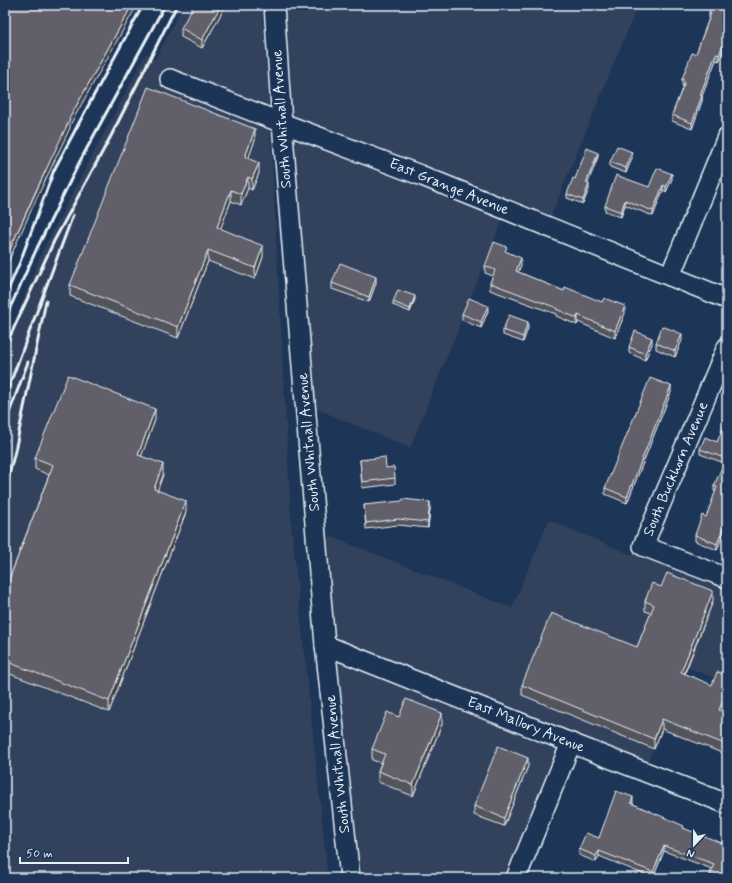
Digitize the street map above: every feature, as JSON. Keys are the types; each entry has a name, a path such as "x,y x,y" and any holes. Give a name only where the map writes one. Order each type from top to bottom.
{"street":[{"name":"South Whitnall Avenue","path":"274,5 282,123 325,645 350,878"},
{"name":"East Grange Avenue","path":"170,79 420,175 727,299"},
{"path":"670,276 727,137"},
{"name":"South Buckhorn Avenue","path":"727,347 643,546 727,578"},
{"name":"East Mallory Avenue","path":"325,645 727,804"},
{"path":"516,878 571,743"}],"shaded area":[{"path":"183,5 262,5 269,105 292,534 328,878 5,878 5,347 43,249 147,52 155,60"},
{"path":"279,5 638,5 550,218 509,203 410,448 312,407"},
{"path":"549,520 632,555 635,550 727,587 727,683 686,667 648,762 564,729 505,878 355,878 322,533 512,608"}],"building":[{"path":"5,5 132,5 69,119 5,260"},
{"path":"194,5 221,5 202,40 181,28"},
{"path":"711,5 727,5 727,35 719,55 716,54 700,95 702,96 692,123 672,115 685,81 682,79 692,53 696,54 711,13 709,12"},
{"path":"148,87 255,129 245,157 259,163 252,179 248,177 241,194 231,190 217,227 263,246 255,268 208,250 178,327 70,285"},
{"path":"617,146 632,152 626,168 610,162"},
{"path":"587,148 598,153 586,183 589,184 583,200 567,194 573,178 575,179"},
{"path":"657,168 672,174 666,187 663,185 653,211 625,200 621,212 605,206 616,175 649,187"},
{"path":"494,242 507,247 505,251 521,258 516,271 564,291 565,287 602,302 604,298 625,306 615,331 578,315 577,318 556,309 557,308 490,283 495,270 485,266"},
{"path":"340,263 376,277 369,297 332,283"},
{"path":"398,290 415,296 410,309 393,302"},
{"path":"469,298 488,306 481,322 462,314"},
{"path":"509,315 528,322 523,337 503,330"},
{"path":"662,326 682,334 675,351 656,343"},
{"path":"635,331 652,338 645,354 629,347"},
{"path":"68,375 155,409 138,455 163,464 154,489 186,501 109,701 5,661 5,590 53,465 35,458"},
{"path":"650,378 671,386 627,497 605,488"},
{"path":"724,425 727,426 727,459 700,449 705,437 717,442"},
{"path":"385,457 386,468 394,467 395,478 362,482 360,460"},
{"path":"722,467 727,469 727,518 717,544 695,535 702,515 706,517 717,487 714,486"},
{"path":"403,499 430,502 428,522 398,519 366,523 364,505 402,501"},
{"path":"667,573 713,591 681,672 712,685 717,672 727,675 727,690 719,710 727,714 727,745 662,719 654,739 522,685 551,613 637,647 654,605 645,601 652,583 661,587"},
{"path":"406,699 442,713 413,785 378,771 385,754 372,749 387,712 399,717"},
{"path":"498,746 528,758 504,818 474,806"},
{"path":"616,791 633,797 631,803 684,826 683,828 727,845 727,878 721,878 710,874 714,864 664,846 653,872 599,851 596,856 579,849 586,833 599,838"}],"railway":[{"path":"5,297 20,262 54,170 143,5"},
{"path":"5,319 37,248 80,161 165,5"},
{"path":"5,347 54,241 111,136 177,5"},
{"path":"5,397 73,215"},
{"path":"5,491 15,451 46,301"},
{"path":"5,424 28,362"},
{"path":"5,446 7,440"}]}
